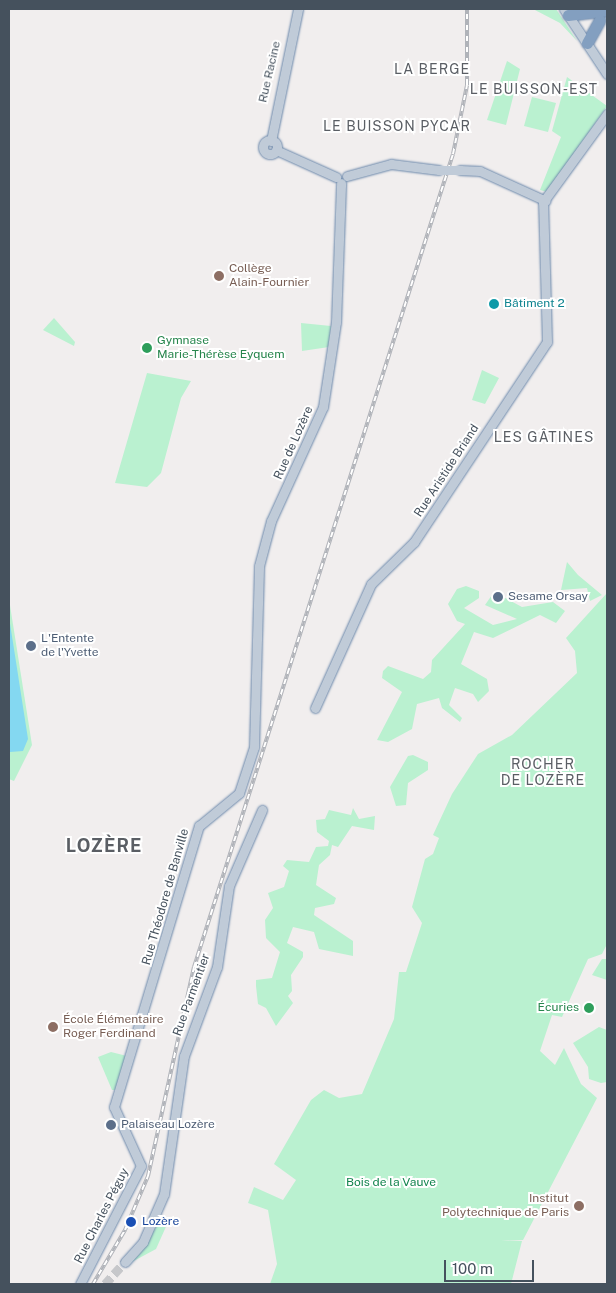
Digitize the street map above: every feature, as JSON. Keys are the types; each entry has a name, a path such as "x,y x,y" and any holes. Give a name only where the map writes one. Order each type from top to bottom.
{"highway":[{"path":"568,15 605,16"},
{"path":"587,43 605,16"}],"street":[{"name":"Rue Racine","path":"298,9 271,140 264,150 271,154 276,150 341,179"},
{"path":"568,15 607,74"},
{"name":"Rue Aristide Briand","path":"315,708 370,584 414,542 547,342 543,231 546,201 607,114"},
{"path":"341,179 391,164 439,170 480,171 546,201"},
{"name":"Rue de Lozère","path":"258,708 259,566 271,522 323,407 336,322 341,179"},
{"name":"Rue Théodore de Banville","path":"140,1157 114,1107 199,826 239,793 254,748 258,708"},
{"name":"Rue Parmentier","path":"125,1262 153,1222 164,1194 184,1056 217,967 229,886 262,810"},
{"name":"Rue Charles Péguy","path":"80,1284 140,1171 140,1157"}],"green space":[{"path":"533,9 556,9 577,41 560,23"},
{"path":"507,61 520,69 506,125 487,120"},
{"path":"567,77 607,106 547,192 540,190 561,137 552,131"},
{"path":"532,97 556,103 548,132 524,126"},
{"path":"54,318 75,342 74,346 43,330"},
{"path":"301,323 331,326 329,347 302,351"},
{"path":"482,370 499,378 485,404 472,400"},
{"path":"147,373 191,381 181,398 161,473 147,487 115,483"},
{"path":"567,562 578,575 602,595 590,601 587,588 561,590"},
{"path":"466,586 479,591 479,598 464,608 493,625 517,619 485,605 494,592 522,607 553,602 565,611 556,623 540,615 493,638 474,632 461,664 487,679 489,691 478,702 473,694 455,688 449,705 462,718 460,722 442,708 439,698 417,704 412,729 388,742 377,740 402,692 382,678 383,671 388,666 423,679 431,672 432,660 465,624 457,621 448,604 457,589"},
{"name":"Bois de la Vauve","path":"607,593 607,944 602,954 588,959 562,1017 552,1015 540,1051 555,1065 564,1048 581,1084 597,1098 523,1240 501,1241 522,1241 511,1284 270,1284 277,1264 268,1210 248,1203 254,1187 283,1200 296,1180 274,1164 311,1100 324,1090 339,1098 362,1094 394,1019 399,972 406,972 422,923 412,907 425,859 433,854 439,838 433,835 452,794 478,754 512,735 577,673 575,651 566,638"},
{"path":"9,599 32,745 14,781 9,779"},
{"path":"413,755 428,762 428,770 408,783 406,805 396,806 390,787 408,756"},
{"path":"353,808 359,819 375,816 374,830 352,826 338,847 332,845 330,855 319,865 316,885 336,898 334,904 315,908 314,915 353,941 353,956 319,949 314,932 293,927 287,943 303,952 303,957 291,975 292,991 288,996 293,1003 276,1026 266,1008 258,1004 256,986 256,980 272,978 280,952 266,938 265,920 273,908 268,893 284,887 289,871 283,866 287,860 309,862 316,847 328,846 329,841 317,832 316,820 325,819 329,810 351,815"},
{"path":"602,959 607,959 607,980 592,975"},
{"path":"599,1027 607,1030 607,1082 601,1083 589,1079 588,1067 573,1043"},
{"path":"111,1052 127,1056 117,1090 112,1090 98,1057"},
{"path":"162,1219 169,1220 156,1249 130,1263"}],"water":[{"path":"9,617 28,739 23,751 10,752"}],"tunnel":[{"path":"105,1284 125,1262"}],"railway":[{"path":"93,1284 125,1230 148,1176 194,967 453,154 467,85 467,9"}],"place":[{"name":"Collège Alain-Fournier","path":"219,276"},
{"name":"Bâtiment 2","path":"494,304"},
{"name":"Gymnase Marie-Thérèse Eyquem","path":"147,348"},
{"name":"Sesame Orsay","path":"498,597"},
{"name":"L'Entente de l'Yvette","path":"31,646"},
{"name":"Écuries","path":"589,1008"},
{"name":"École Élémentaire Roger Ferdinand","path":"53,1027"},
{"name":"Palaiseau Lozère","path":"111,1125"},
{"name":"Institut Polytechnique de Paris","path":"579,1206"},
{"name":"Lozère","path":"131,1222"}],"district":[{"name":"LA BERGE","path":"432,69"},
{"name":"LE BUISSON-EST","path":"534,89"},
{"name":"LE BUISSON PYCAR","path":"397,126"},
{"name":"LES GÂTINES","path":"544,437"},
{"name":"ROCHER DE LOZÈRE","path":"543,772"},
{"name":"LOZÈRE","path":"104,846"}]}
